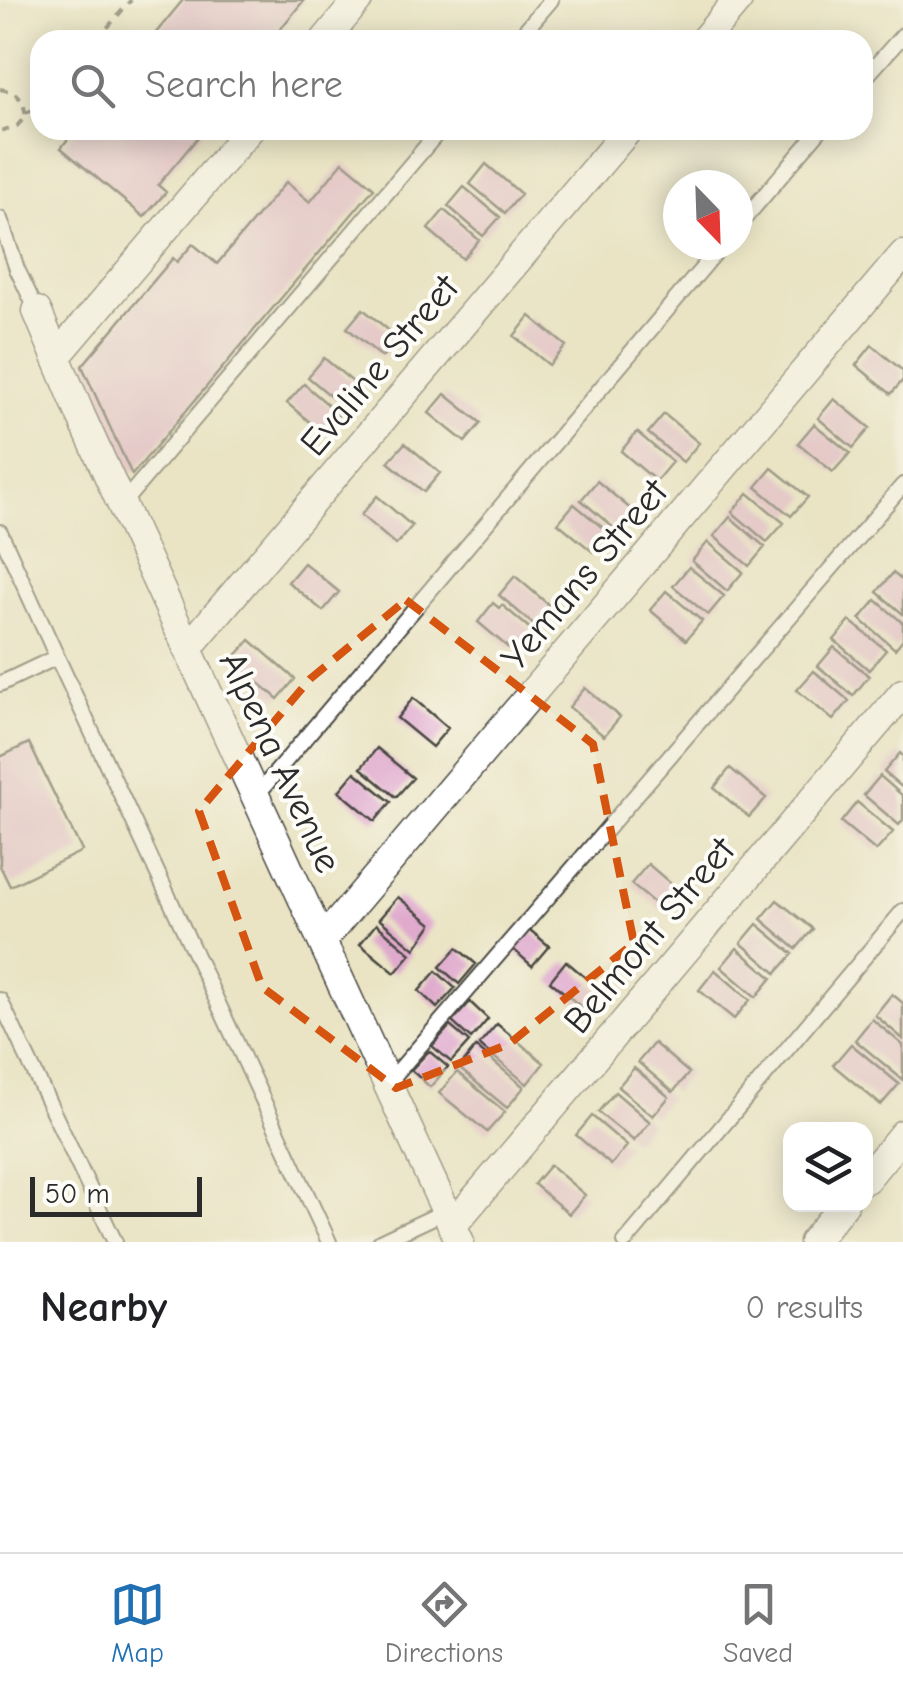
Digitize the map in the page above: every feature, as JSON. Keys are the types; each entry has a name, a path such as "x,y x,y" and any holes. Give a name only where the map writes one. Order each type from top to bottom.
{"street":[{"path":"332,30 358,0"},
{"path":"712,30 738,0"},
{"path":"57,356 241,140"},
{"name":"Evaline Street","path":"188,648 620,140"},
{"name":"Yemans Street","path":"322,941 903,255"},
{"name":"Alpena Avenue","path":"37,312 453,1226"},
{"name":"Belmont Street","path":"453,1226 903,693"},
{"path":"873,1170 903,1134"},
{"path":"813,1242 837,1212"}],"lane":[{"path":"526,30 551,0"},
{"path":"873,69 903,35"},
{"path":"122,504 431,140"},
{"path":"753,208 811,140"},
{"path":"0,219 37,312"},
{"path":"256,796 709,260"},
{"path":"388,1084 903,485"},
{"path":"0,532 329,1242"},
{"path":"0,684 58,656"},
{"path":"625,1242 903,911"},
{"path":"0,1000 114,1242"},
{"path":"380,1242 453,1226"}],"path":[{"path":"106,30 131,0"},
{"path":"0,89 14,92 26,113"},
{"path":"0,132 17,126 30,111"}],"highlighted area":[{"path":"406,600 593,744 634,943 509,1044 396,1088 262,987 199,811 310,679"}],"building":[{"path":"183,0 304,0 280,30 158,30"},
{"path":"67,140 196,140 158,185 166,192 144,217 61,148"},
{"path":"343,162 374,188 132,475 82,366 173,258 177,262 193,244 217,264 286,182 310,202"},
{"path":"486,164 521,194 505,213 470,184"},
{"path":"464,187 500,217 483,236 448,206"},
{"path":"444,210 479,240 463,259 428,229"},
{"path":"363,309 398,338 382,357 347,328"},
{"path":"530,316 566,346 549,365 514,336"},
{"path":"872,345 903,371 903,380 891,394 856,365"},
{"path":"324,358 360,388 344,407 308,377"},
{"path":"304,384 339,414 323,433 287,403"},
{"path":"445,394 481,423 465,442 429,413"},
{"path":"834,399 870,428 853,448 818,418"},
{"path":"664,414 699,443 683,462 648,433"},
{"path":"814,424 850,453 833,472 798,443"},
{"path":"637,432 672,462 656,481 621,451"},
{"path":"405,443 440,473 424,492 388,462"},
{"path":"772,468 808,497 791,516 756,487"},
{"path":"597,481 633,511 616,530 581,500"},
{"path":"748,493 784,523 767,542 732,512"},
{"path":"377,496 412,526 396,545 361,515"},
{"path":"574,504 609,533 593,552 558,523"},
{"path":"730,517 765,547 749,566 714,536"},
{"path":"708,542 743,572 727,591 692,561"},
{"path":"304,563 339,592 323,611 288,582"},
{"path":"689,567 724,596 708,615 673,586"},
{"path":"893,573 903,581 903,614 877,592"},
{"path":"515,576 550,606 534,625 499,595"},
{"path":"666,591 702,621 686,640 650,610"},
{"path":"876,600 903,623 903,639 895,649 860,619"},
{"path":"493,603 499,608 502,605 534,632 520,649 516,645 511,650 478,622"},
{"path":"850,621 886,650 869,670 834,640"},
{"path":"250,640 295,679 278,699 232,660"},
{"path":"834,647 869,676 853,696 818,666"},
{"path":"814,671 849,701 833,720 797,690"},
{"path":"585,688 620,717 604,736 569,707"},
{"path":"413,698 448,728 432,747 397,718"},
{"path":"29,743 82,851 10,886 0,866 0,757"},
{"path":"377,748 413,778 396,797 361,768"},
{"path":"900,753 903,756 903,788 884,772"},
{"path":"730,768 766,798 749,817 714,788"},
{"path":"355,772 391,802 375,821 339,791"},
{"path":"880,776 903,796 903,820 899,825 864,795"},
{"path":"857,802 893,832 876,851 841,822"},
{"path":"648,864 683,894 666,913 631,884"},
{"path":"398,897 432,924 415,949 379,919"},
{"path":"777,900 813,929 796,949 761,919"},
{"path":"376,924 411,954 395,973 360,944"},
{"path":"757,924 793,954 776,973 741,943"},
{"path":"530,930 549,946 532,966 513,949"},
{"path":"457,948 476,964 459,984 440,967"},
{"path":"737,948 772,978 756,997 721,967"},
{"path":"566,961 601,991 585,1010 550,981"},
{"path":"715,970 750,1000 734,1019 699,990"},
{"path":"436,971 455,988 437,1008 419,991"},
{"path":"892,994 903,1003 903,1039 875,1015"},
{"path":"470,1002 488,1019 471,1039 452,1022"},
{"path":"872,1019 903,1045 903,1080 855,1040"},
{"path":"497,1024 544,1063 527,1084 479,1045"},
{"path":"450,1026 469,1042 451,1062 432,1046"},
{"path":"654,1043 689,1073 673,1092 638,1062"},
{"path":"851,1044 899,1084 881,1105 833,1065"},
{"path":"476,1047 524,1087 507,1108 459,1068"},
{"path":"429,1051 448,1067 430,1087 411,1070"},
{"path":"634,1068 669,1097 653,1116 618,1087"},
{"path":"457,1072 505,1112 487,1132 439,1093"},
{"path":"615,1092 650,1122 634,1141 598,1112"},
{"path":"592,1116 627,1146 611,1165 576,1135"},
{"path":"550,1165 585,1195 569,1214 534,1184"}]}
